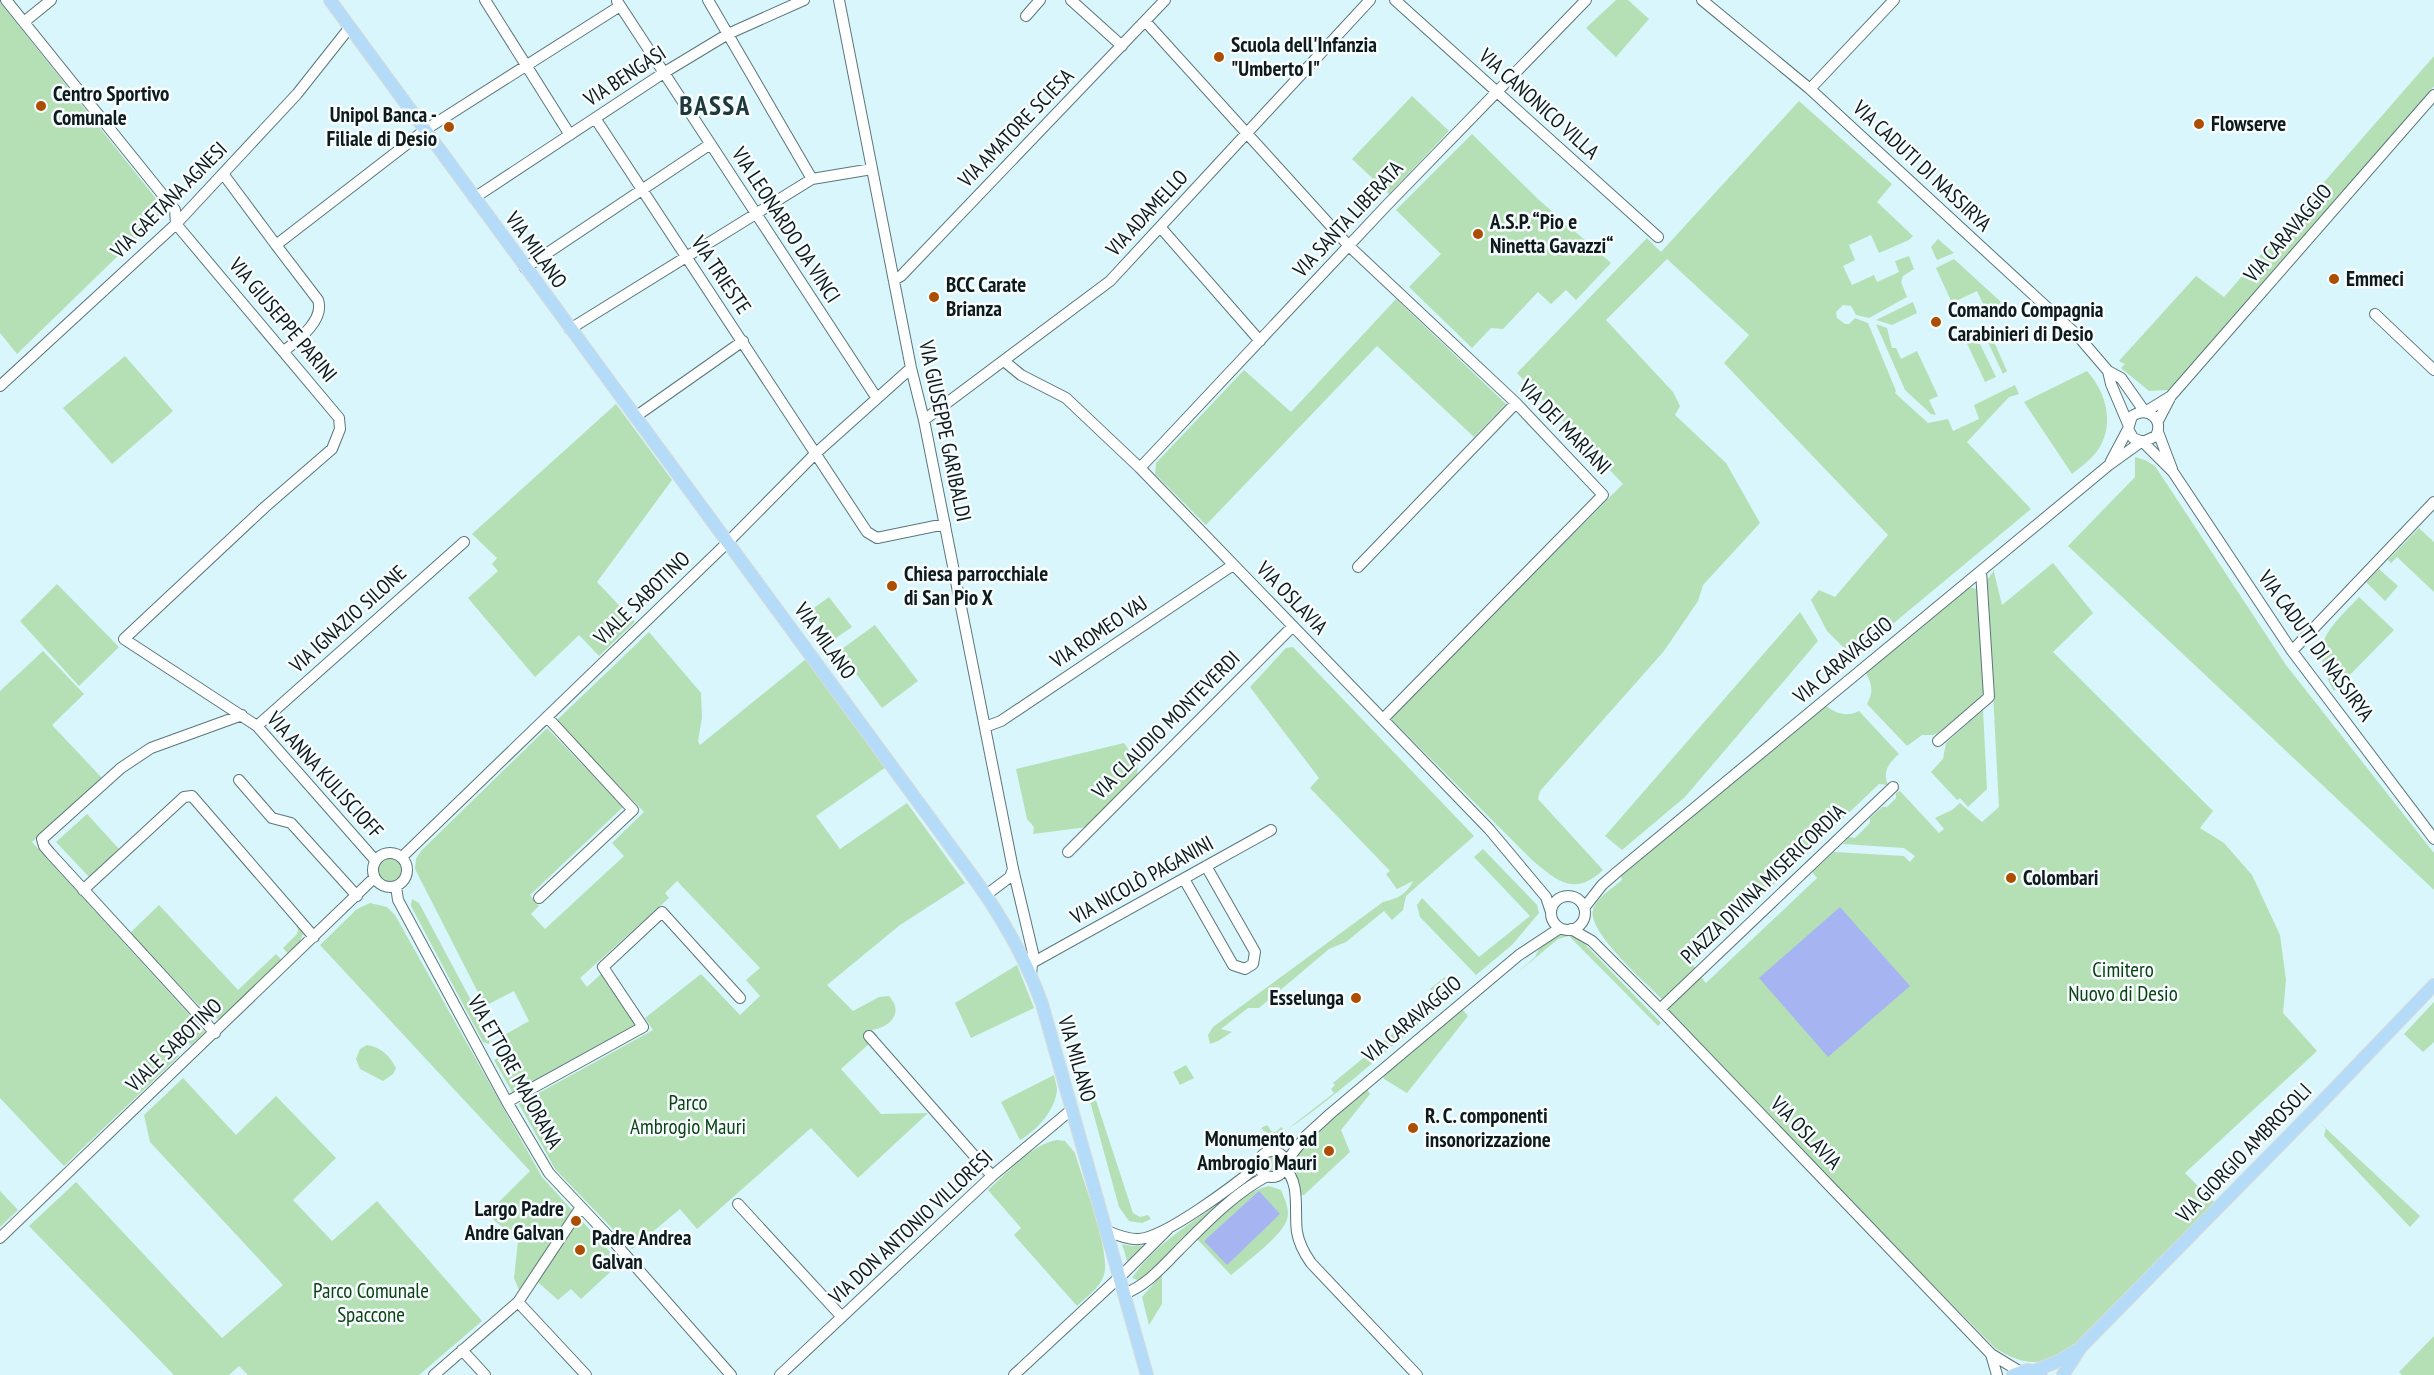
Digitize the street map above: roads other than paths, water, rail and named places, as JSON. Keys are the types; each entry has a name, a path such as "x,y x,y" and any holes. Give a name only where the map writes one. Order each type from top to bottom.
{"main road":[{"name":"VIA MILANO","path":"330,0 986,895 1032,969 1147,1375"},
{"name":"VIA GIORGIO AMBROSOLI","path":"2063,1375 2081,1347 2434,985"},
{"name":"VIA GIORGIO AMBROSOLI","path":"2016,1373 2041,1373 2081,1347"}],"street":[{"name":"VIA GIUSEPPE PARINI","path":"6,0 175,210 176,225 339,418 340,429 332,449 265,507 124,639"},
{"path":"24,22 51,0"},
{"path":"485,0 570,135"},
{"path":"708,0 812,179"},
{"name":"VIA BENGASI","path":"474,198 665,72 728,34 804,0"},
{"name":"VIA GIUSEPPE GARIBALDI","path":"839,0 911,368 924,420 1013,869 1033,953 1032,969"},
{"path":"1026,16 1040,0"},
{"path":"1071,0 1122,46"},
{"name":"VIA AMATORE SCIESA","path":"894,280 901,276 1165,0"},
{"name":"VIA ADAMELLO","path":"924,420 1110,281 1370,0"},
{"name":"VIA CANONICO VILLA","path":"1395,0 1658,237"},
{"name":"VIA SANTA LIBERATA","path":"1140,468 1349,246 1586,0"},
{"name":"VIA CADUTI DI NASSIRYA","path":"1702,0 1810,89 2078,336 2108,371 2121,378 2145,412"},
{"path":"1810,89 1894,0"},
{"path":"276,245 425,130 618,3"},
{"name":"VIA LEONARDO DA VINCI","path":"618,3 876,397"},
{"name":"VIA DEI MARIANI","path":"1145,21 1349,246 1516,403 1603,495 1383,719"},
{"name":"VIA GAETANA AGNESI","path":"0,386 176,225 302,88 350,27"},
{"name":"VIA CARAVAGGIO","path":"2145,412 2171,396 2434,95"},
{"name":"VIA TRIESTE","path":"595,118 643,189 685,258 872,536 877,538 945,524"},
{"path":"525,268 710,145"},
{"path":"570,329 812,179 872,169"},
{"path":"224,175 318,300 320,308 318,315 303,335 284,351"},
{"path":"1161,228 1260,341"},
{"path":"2374,314 2434,370"},
{"path":"635,417 742,342"},
{"name":"VIA OSLAVIA","path":"1004,361 1021,375 1066,398 1140,468 1489,829 1535,882 1549,902 1551,915"},
{"name":"VIALE SABOTINO","path":"402,857 728,542 815,454 911,368"},
{"name":"VIA CADUTI DI NASSIRYA","path":"2108,371 2128,427"},
{"name":"VIA CARAVAGGIO","path":"2158,427 2171,396"},
{"path":"1358,567 1516,403"},
{"path":"2145,412 2152,415 2158,427 2152,439 2142,442 2133,438 2128,427 2132,416 2145,412"},
{"name":"VIA CARAVAGGIO","path":"2109,465 2128,427"},
{"name":"VIA CADUTI DI NASSIRYA","path":"2158,427 2173,472"},
{"name":"VIA CADUTI DI NASSIRYA","path":"2142,442 2173,472 2292,651 2434,839"},
{"name":"VIA CARAVAGGIO","path":"1584,914 1602,885 2109,465 2142,442"},
{"path":"2292,651 2434,502"},
{"name":"VIA IGNAZIO SILONE","path":"257,726 464,542"},
{"name":"VIA ROMEO VAJ","path":"985,727 1001,721 1233,565"},
{"path":"1938,741 1989,697 1981,571"},
{"name":"VIA CLAUDIO MONTEVERDI","path":"1068,852 1292,627"},
{"name":"VIA ANNA KULISCIOFF","path":"124,639 257,726 375,860"},
{"path":"215,1033 83,890 42,841 44,836 121,768 152,748 242,715"},
{"path":"539,898 633,810 547,717"},
{"path":"239,780 272,818 291,824 357,896"},
{"name":"PIAZZA DIVINA MISERICORDIA","path":"1660,1009 1893,786"},
{"path":"83,890 188,795 195,799 314,937"},
{"name":"VIA NICOLÒ PAGANINI","path":"1032,969 1271,830"},
{"path":"385,853 402,857 407,873 405,879 396,886 384,886 374,878 375,860 385,853"},
{"path":"1184,879 1233,965 1245,969 1253,964 1255,952 1206,866"},
{"path":"986,895 1010,877 1013,869"},
{"name":"VIALE SABOTINO","path":"0,1238 374,878"},
{"name":"VIA OSLAVIA","path":"1535,882 1548,891 1570,897"},
{"name":"VIA CARAVAGGIO","path":"1570,897 1602,885"},
{"name":"VIA ETTORE MAJORANA","path":"396,886 398,900 507,1102 549,1173 731,1375"},
{"path":"1570,897 1584,914 1576,928 1565,928 1551,915 1555,902 1570,897"},
{"path":"507,1102 643,1027 603,967 662,912 740,998"},
{"name":"VIA OSLAVIA","path":"1584,914 1592,941"},
{"name":"VIA CARAVAGGIO","path":"1520,956 1551,915"},
{"name":"VIA CARAVAGGIO","path":"1274,1151 1296,1140 1330,1114 1520,956 1565,928"},
{"name":"VIA OSLAVIA","path":"1565,928 1592,941 1991,1354 2016,1373"},
{"path":"869,1036 992,1176"},
{"name":"VIA DON ANTONIO VILLORESI","path":"780,1375 992,1176 1071,1110"},
{"name":"VIA CARAVAGGIO","path":"1285,1166 1306,1136 1330,1114"},
{"path":"1014,1375 1120,1277 1168,1229 1259,1165 1264,1154 1274,1151 1281,1155 1294,1184 1300,1242 1311,1263 1417,1375"},
{"path":"1259,1165 1294,1197"},
{"path":"1124,1294 1144,1284 1248,1187 1270,1176 1279,1175 1285,1166"},
{"path":"738,1204 842,1317"},
{"path":"434,1375 519,1302 581,1207"},
{"path":"1107,1231 1137,1240 1168,1229"},
{"path":"519,1302 586,1375"},
{"path":"462,1350 485,1375"},
{"name":"VIA OSLAVIA","path":"1991,1354 1997,1375"}],"water":[{"path":"1840,907 1910,986 1828,1057 1759,978"},
{"path":"1259,1191 1280,1214 1227,1265 1204,1241"}],"place":[{"name":"Scuola dell'Infanzia \"Umberto I\"","path":"1219,57"},
{"name":"Centro Sportivo Comunale","path":"41,106"},
{"name":"Flowserve","path":"2199,124"},
{"name":"Unipol Banca - Filiale di Desio","path":"449,127"},
{"name":"A.S.P. “Pio e Ninetta Gavazzi“","path":"1478,234"},
{"name":"Emmeci","path":"2334,279"},
{"name":"BCC Carate Brianza","path":"934,297"},
{"name":"Comando Compagnia Carabinieri di Desio","path":"1936,322"},
{"name":"Chiesa parrocchiale di San Pio X","path":"892,586"},
{"name":"Colombari","path":"2011,878"},
{"name":"Esselunga","path":"1356,998"},
{"name":"R. C. componenti insonorizzazione","path":"1413,1128"},
{"name":"Monumento ad Ambrogio Mauri","path":"1329,1151"},
{"name":"Largo Padre Andre Galvan","path":"576,1221"},
{"name":"Padre Andrea Galvan","path":"580,1250"}],"district":[{"name":"BASSA","path":"715,106"}],"park label":[{"name":"Cimitero Nuovo di Desio","path":"2123,982"},
{"name":"Parco Ambrogio Mauri","path":"688,1115"},
{"name":"Parco Comunale Spaccone","path":"371,1303"}]}
